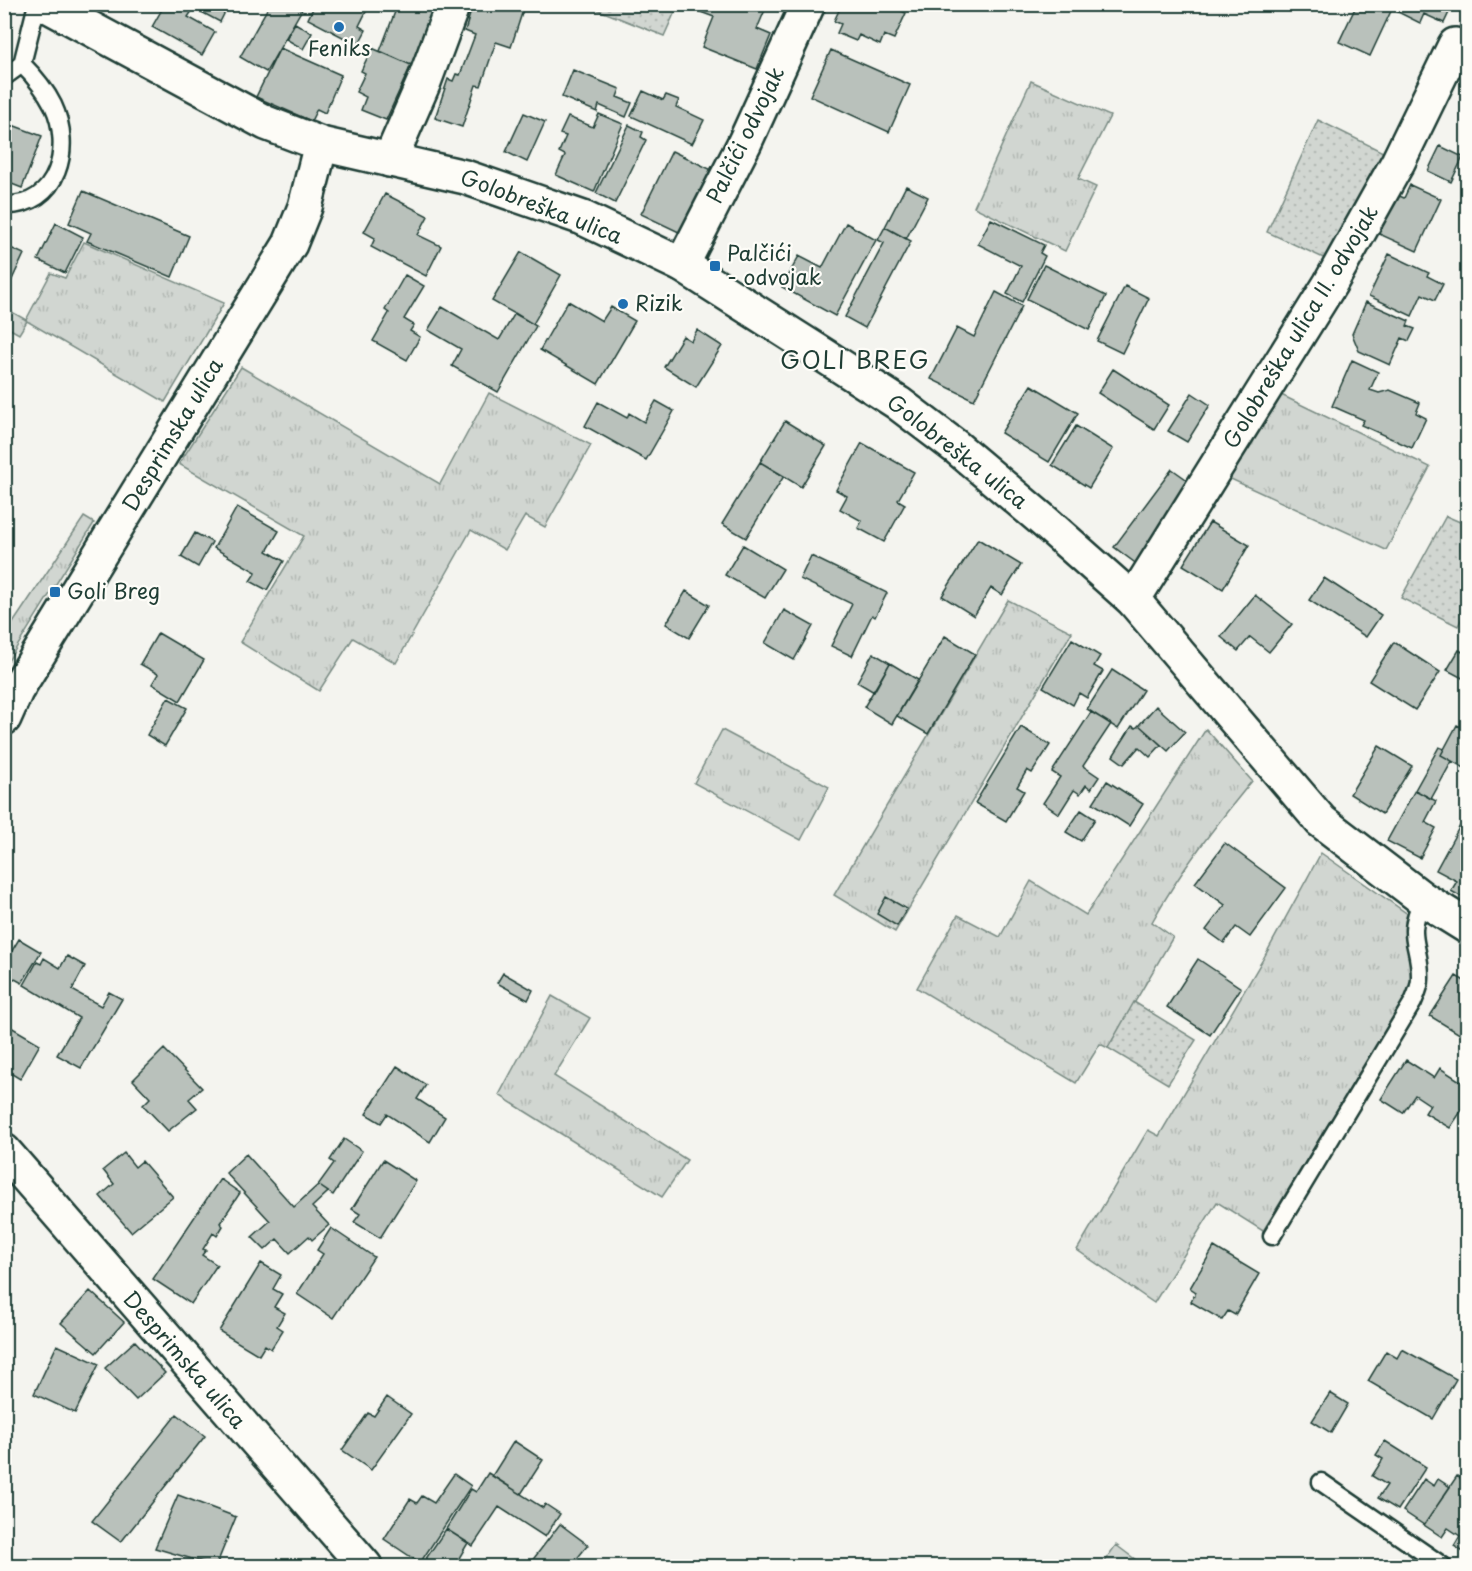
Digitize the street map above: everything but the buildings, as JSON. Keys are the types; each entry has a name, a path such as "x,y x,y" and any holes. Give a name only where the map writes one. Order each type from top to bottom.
{"street":[{"name":"Golobreška ulica","path":"45,4 266,123 321,144 427,166 506,190 583,218 682,264 898,403 956,447 1133,600 1321,821 1423,899 1467,927"},
{"path":"390,160 424,82 453,4"},
{"name":"Palčići odvojak","path":"682,264 745,142 808,4"},
{"name":"Golobreška ulica II. odvojak","path":"1133,600 1330,284 1398,162 1455,45"},
{"name":"Desprimska ulica","path":"4,718 16,691 290,243 305,207 321,144"},
{"name":"Desprimska ulica","path":"4,1150 365,1566"}],"lane":[{"path":"4,76 22,64 37,4"},
{"path":"4,205 19,206 47,190 57,172 63,148 54,106 38,80 22,64"},
{"path":"1272,1236 1413,1002 1420,981 1413,943 1413,929 1423,899"},
{"path":"1321,1482 1443,1566"}],"green space":[{"path":"586,4 678,5 664,36"},
{"path":"1031,81 1110,116 1078,179 1096,187 1065,251 974,207"},
{"path":"1318,120 1389,155 1330,261 1267,232"},
{"path":"84,242 224,303 165,402 27,321 19,334 5,326 5,308 26,320 51,273 65,278"},
{"path":"241,367 440,484 489,393 591,445 545,527 525,516 505,550 471,530 396,663 353,638 319,691 240,642 304,536 179,464"},
{"path":"1273,391 1430,467 1386,550 1222,475"},
{"path":"1446,516 1467,525 1467,608 1458,626 1401,598"},
{"path":"84,517 94,523 5,666 5,635"},
{"path":"1008,600 1072,632 895,932 834,895"},
{"path":"1206,729 1252,781 1199,849 1163,903 1152,922 1173,937 1108,1048 1100,1044 1076,1083 917,988 958,915 1000,937 1031,881 1086,915"},
{"path":"722,730 829,787 801,840 694,783"},
{"path":"1321,853 1409,915 1414,977 1406,997 1263,1231 1217,1202 1154,1303 1077,1250 1148,1130 1159,1136 1262,961"},
{"path":"552,996 590,1018 554,1076 687,1160 662,1197 499,1095"},
{"path":"1134,1002 1196,1040 1168,1084 1108,1048"},
{"path":"1116,1545 1144,1566 1101,1566"}],"place":[{"name":"Feniks","path":"339,27"},
{"name":"Palčići - odvojak","path":"715,266"},
{"name":"Rizik","path":"623,304"},
{"name":"Goli Breg","path":"55,592"}],"district":[{"name":"GOLI BREG","path":"855,361"}]}
